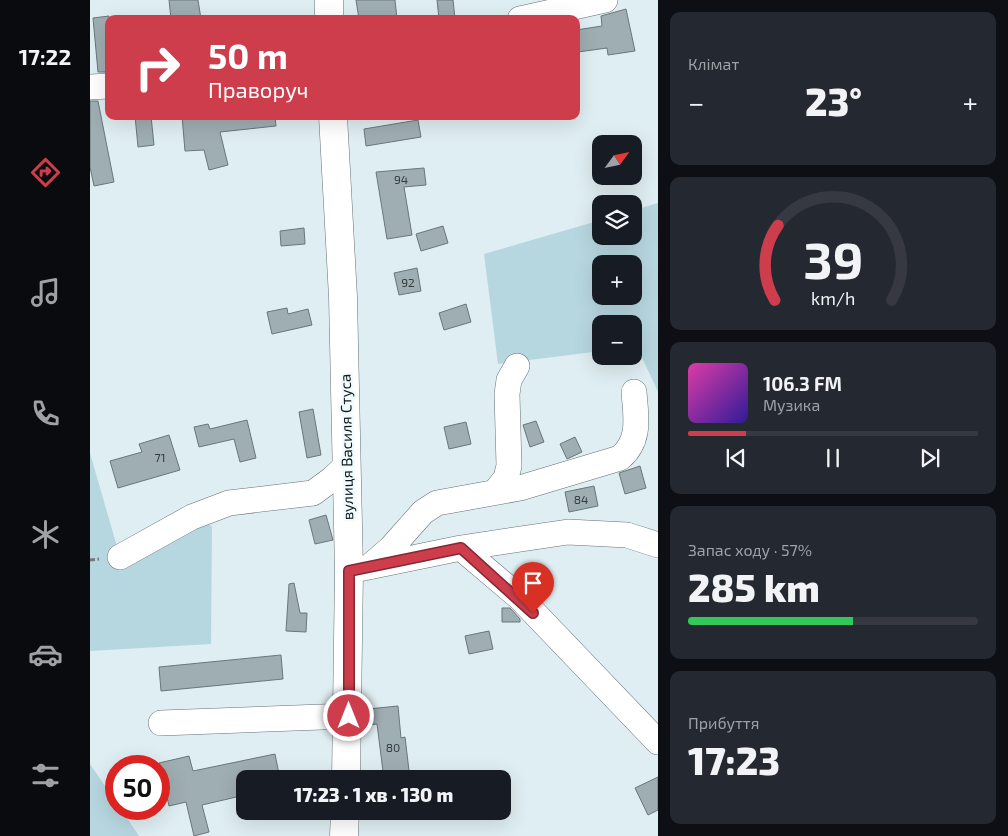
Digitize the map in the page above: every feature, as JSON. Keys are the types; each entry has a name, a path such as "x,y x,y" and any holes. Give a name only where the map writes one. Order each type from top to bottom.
{"main road":[{"path":"329,0 329,15"},
{"name":"вулиця Василя Стуса","path":"333,120 343,297 346,466 358,569 346,770"},
{"path":"344,836 345,820"}],"street":[{"path":"538,15 605,0"},
{"path":"90,87 105,86"},
{"path":"495,492 506,478 509,466 507,394 509,380 517,366"},
{"path":"358,569 391,548 423,512 437,503 520,488 620,458 627,452 636,436 634,392"},
{"path":"120,557 192,517 229,502 313,493 332,480 346,466"},
{"path":"358,569 461,548 568,532 627,535 658,545"},
{"path":"461,548 520,598 658,742"},
{"path":"161,723 349,716"}],"shaded area":[{"path":"658,203 658,392 642,358 642,315 592,315 592,352 498,364 484,254 592,223 592,245 642,245 642,208"},
{"path":"90,453 120,557 192,517 212,526 211,644 90,651"},
{"path":"90,764 105,786 105,820 128,820 139,836 90,836"}],"building":[{"path":"169,0 198,0 200,15 171,15"},
{"path":"356,0 395,0 397,15 358,15"},
{"path":"437,0 453,0 455,15 439,15"},
{"path":"626,9 635,51 608,55 607,48 580,52 580,29 602,26 601,16"},
{"path":"105,16 105,72 98,72 93,18"},
{"path":"90,101 98,101 114,182 94,186 90,167"},
{"path":"135,120 151,120 154,145 138,147"},
{"path":"182,120 275,120 276,126 220,132 228,165 209,170 204,150 185,151"},
{"path":"418,120 421,137 366,146 364,129"},
{"path":"424,168 426,185 404,187 412,235 387,239 376,172"},
{"path":"443,226 448,243 421,251 416,234"},
{"path":"304,228 305,244 281,246 280,231"},
{"path":"417,268 421,291 399,295 394,273"},
{"path":"466,304 471,322 444,330 439,313"},
{"path":"287,308 288,314 308,309 312,325 272,334 267,312"},
{"path":"313,409 321,455 307,458 299,412"},
{"path":"247,420 256,458 240,462 234,439 199,447 194,427 208,424 210,429"},
{"path":"536,421 544,442 530,447 523,425"},
{"path":"466,422 471,444 449,449 444,427"},
{"path":"169,435 180,470 118,488 110,461 142,452 139,444"},
{"path":"575,437 582,452 567,459 560,444"},
{"path":"640,466 646,488 625,494 619,473"},
{"path":"594,486 598,506 569,512 565,492"},
{"path":"326,515 333,540 315,544 309,520"},
{"path":"294,583 300,613 307,613 306,632 286,631 289,584"},
{"path":"502,608 510,608 520,619 520,622 502,622"},
{"path":"489,631 493,649 469,654 465,636"},
{"path":"281,655 283,679 161,691 159,667"},
{"path":"398,706 401,738 405,737 409,770 383,770 377,724 369,725 368,709"},
{"path":"275,754 278,770 236,770 236,797 202,805 209,832 194,836 186,802 170,806 170,760 189,756 193,771"},
{"path":"658,777 658,810 648,815 635,788"}],"route":[{"path":"349,716 349,571 461,548 520,598 533,613"}]}
